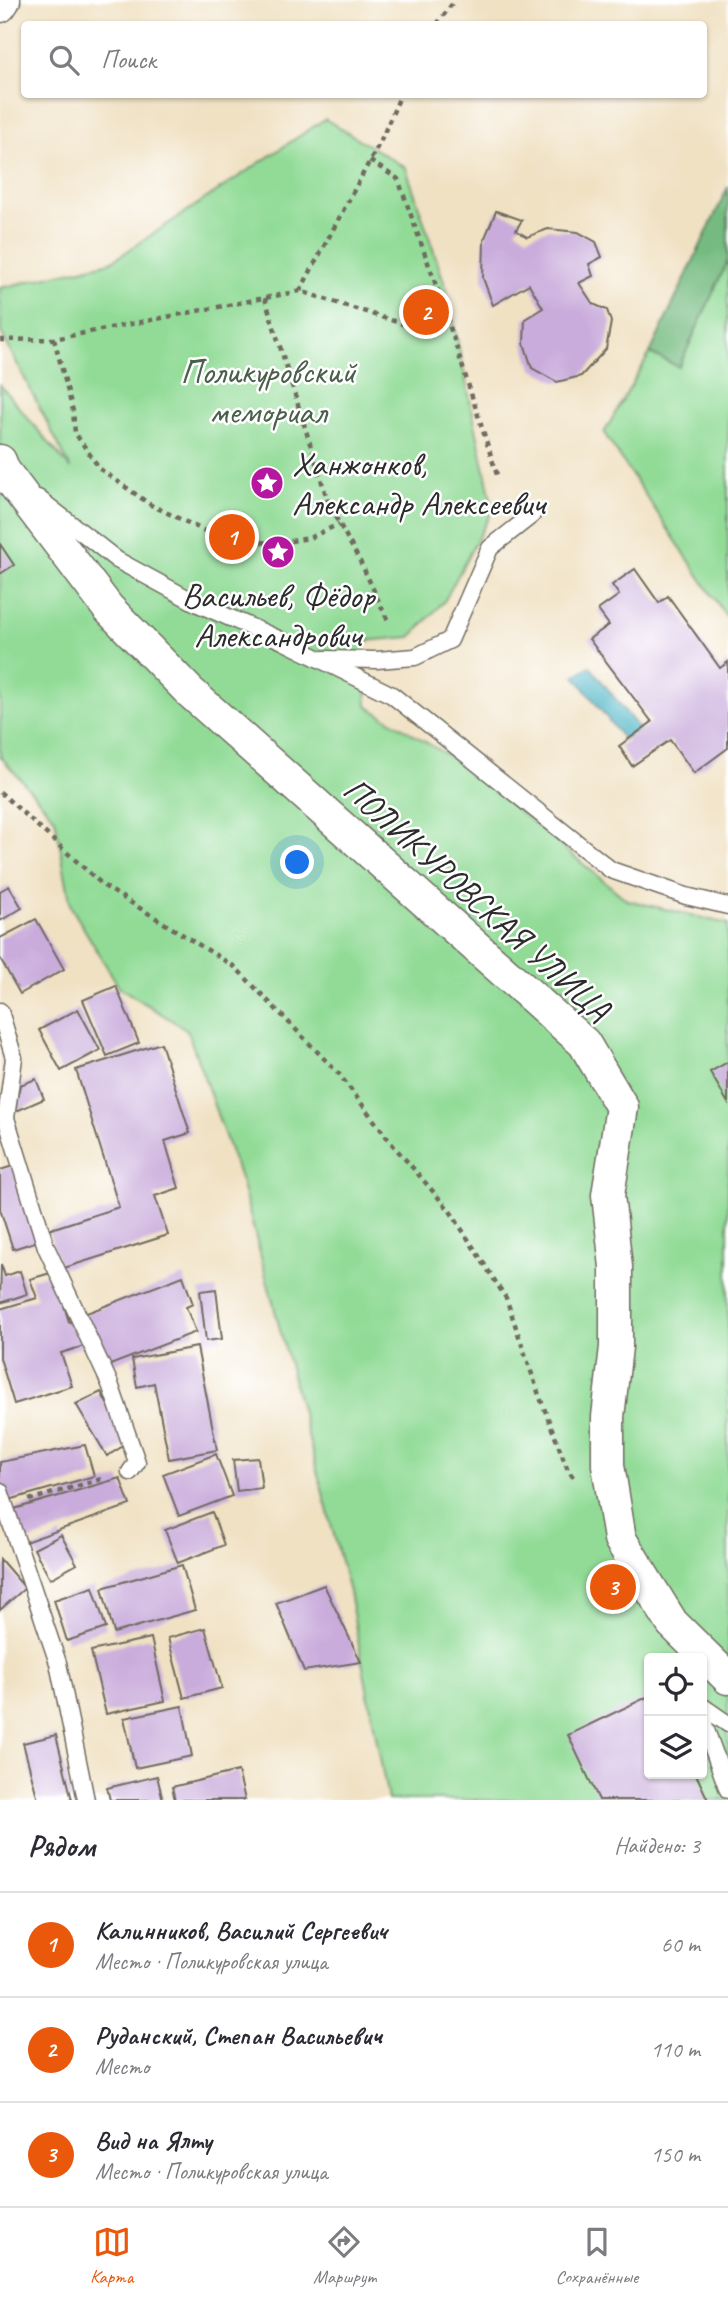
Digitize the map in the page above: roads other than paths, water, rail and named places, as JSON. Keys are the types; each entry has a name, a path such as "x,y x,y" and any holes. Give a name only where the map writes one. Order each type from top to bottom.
{"street":[{"path":"0,6 4,0"},
{"name":"ПОЛИКУРОВСКАЯ УЛИЦА","path":"2,466 108,608 190,692 584,1043 622,1107 608,1195 616,1281 616,1347 608,1417 608,1465 620,1539 672,1623 728,1678"}],"lane":[{"path":"2,466 117,560 196,603 392,695 611,870 686,896 728,906"},
{"path":"318,658 377,660 415,657 450,640 491,548 532,515"},
{"path":"0,1011 14,1058 6,1118 46,1247 110,1384 124,1423 137,1462 130,1472"},
{"path":"0,1491 58,1663 86,1800"},
{"path":"707,1709 728,1724"},
{"path":"707,1733 728,1790"}],"water":[{"path":"590,666 639,729 623,739 575,676"}],"place":[{"name":"Руданский, Степан Васильевич","path":"426,312"},
{"name":"Ханжонков, Александр Алексеевич","path":"267,483"},
{"name":"Калинников, Василий Сергеевич","path":"232,537"},
{"name":"Васильев, Фёдор Александрович","path":"278,552"},
{"name":"Вид на Ялту","path":"613,1587"}],"park label":[{"name":"Поликуровский мемориал","path":"268,391"}]}
